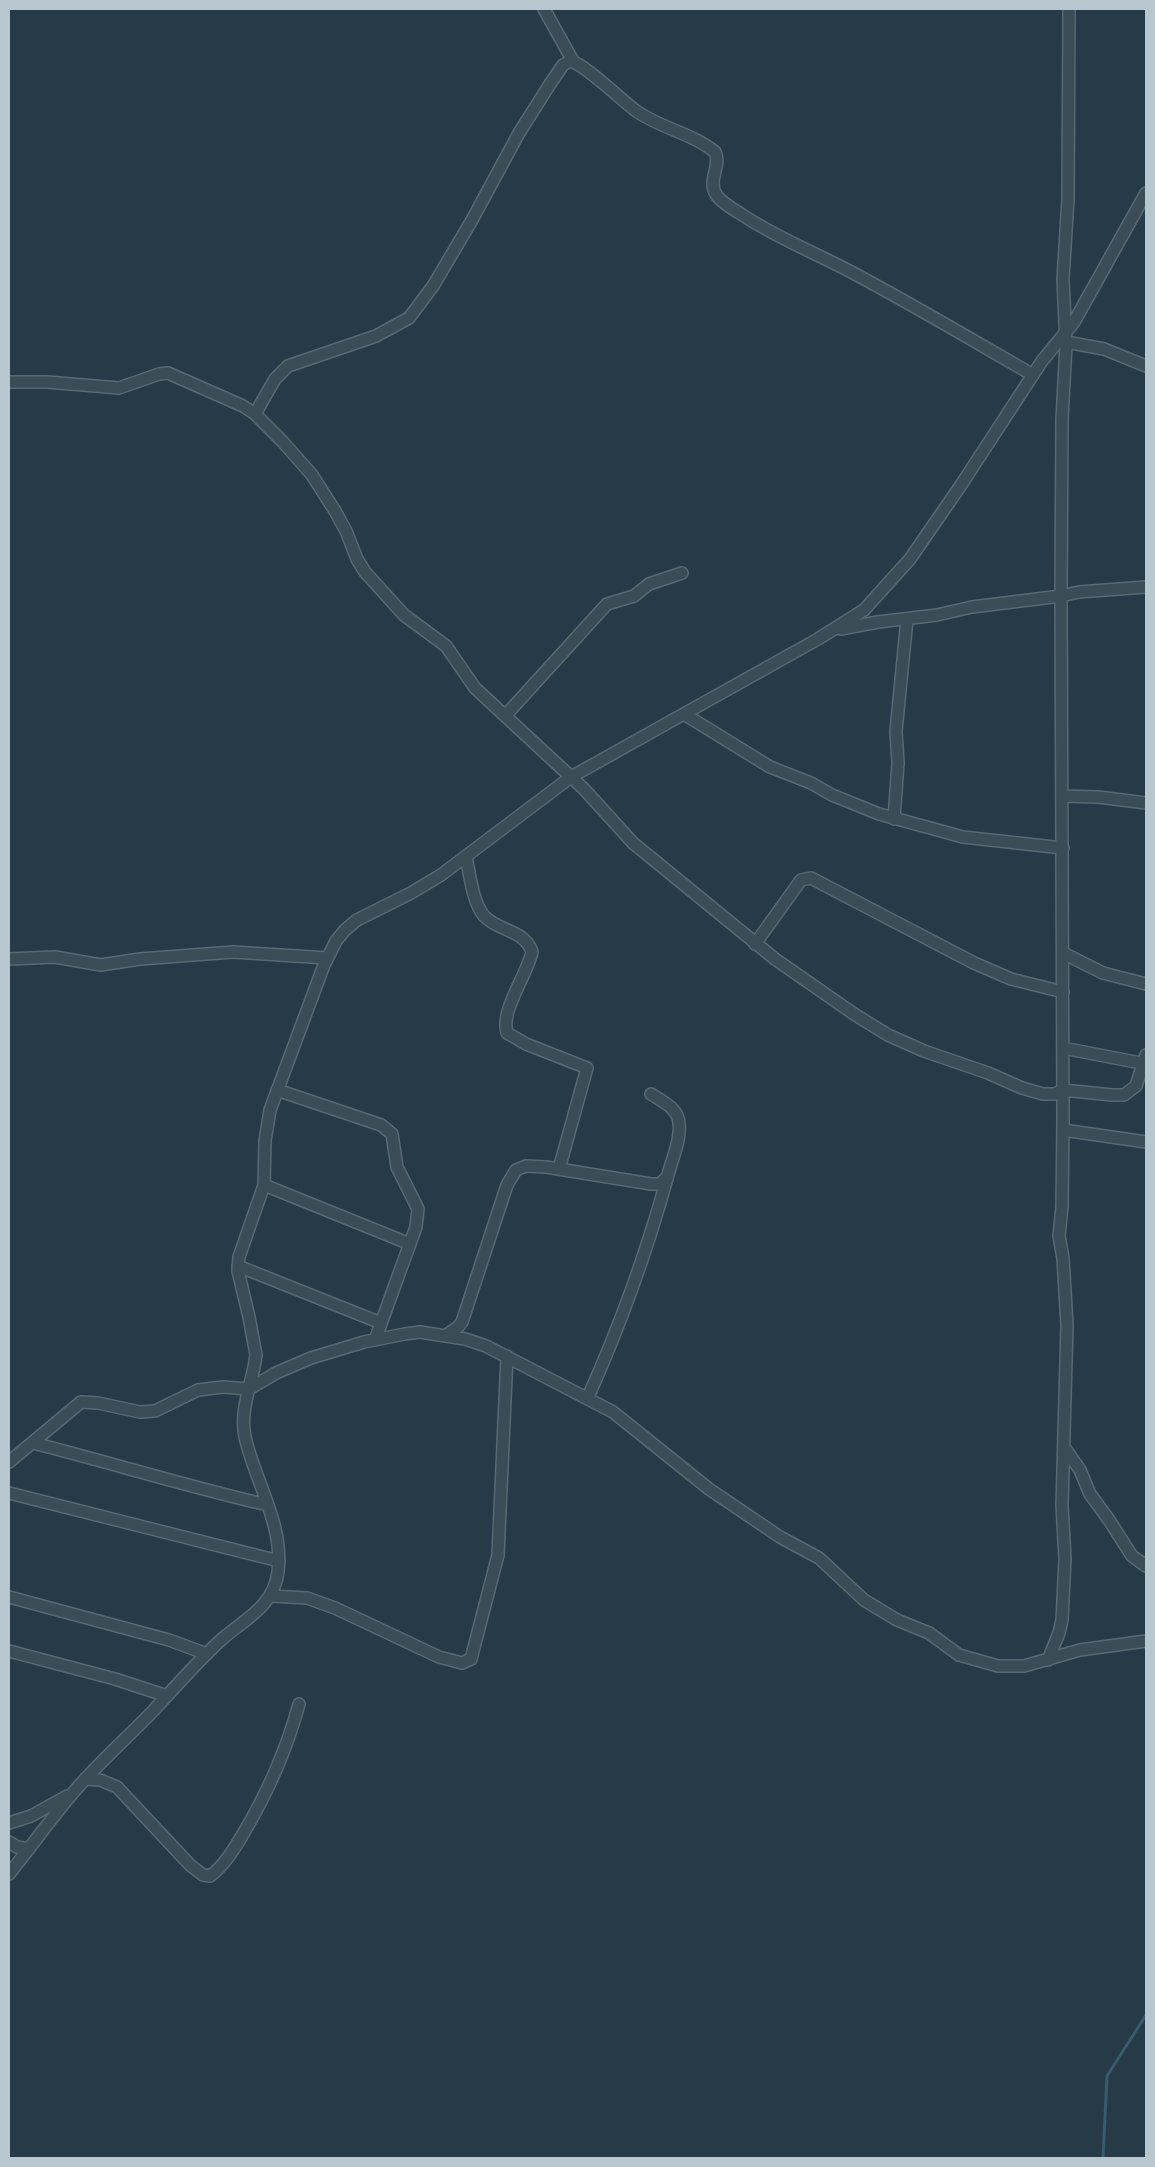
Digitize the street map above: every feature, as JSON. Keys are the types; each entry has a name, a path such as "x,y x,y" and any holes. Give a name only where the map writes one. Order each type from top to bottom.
{"street":[{"path":"544,9 573,61 637,112 715,152 717,160 712,182 714,190 717,197 738,213 777,237 855,274 1033,375"},
{"path":"1048,1660 1059,1633 1064,1585 1065,1544 1062,1505 1067,1325 1063,1258 1059,1236 1062,1207 1063,1130 1062,419 1065,338 1064,279 1068,199 1069,9"},
{"path":"255,414 274,379 288,366 376,336 409,318 433,286 472,220 519,133 558,71 565,63 573,61"},
{"path":"9,1874 71,1794 85,1779 207,1654 260,1609 271,1596 278,1574 279,1562 268,1506 245,1437 244,1409 256,1355 238,1266 242,1242 264,1185 265,1141 270,1110 327,958 336,941 344,930 357,920 411,893 466,856 571,777 832,631 864,610 910,559 1049,352 1065,338 1146,194"},
{"path":"1065,338 1104,349 1146,366"},
{"path":"9,382 46,382 119,388 158,374 168,374 243,406 255,414 312,475 338,518 365,572 404,615 446,646 466,679 571,777 633,843 755,944 854,1014 888,1035 924,1051 988,1073 1036,1093 1049,1095 1063,1090 1112,1096 1124,1095 1136,1086 1146,1061 1063,1048"},
{"path":"504,716 608,604 634,596 649,584 682,573"},
{"path":"832,631 863,624 937,615 972,607 1080,592 1146,587"},
{"path":"894,819 898,772 896,731 907,619"},
{"path":"684,714 770,767 811,783 849,803 894,819 963,837 1063,848"},
{"path":"1062,796 1098,797 1146,803"},
{"path":"466,856 474,891 484,916 528,942 532,952 509,1008 505,1024 507,1033 526,1044 587,1068 559,1169"},
{"path":"755,944 796,887 804,878 810,878 974,963 1011,979 1063,992"},
{"path":"9,960 55,957 101,965 140,959 233,952 327,958"},
{"path":"1062,953 1103,972 1146,984"},
{"path":"277,1090 381,1125 390,1131 393,1138 397,1167 418,1209 418,1216 410,1244 375,1340"},
{"path":"588,1397 636,1275 677,1140 679,1122 677,1116 669,1105 651,1094"},
{"path":"1063,1130 1146,1142"},
{"path":"444,1336 458,1328 462,1322 512,1175 516,1170 526,1166 559,1169 651,1184 660,1184 667,1177"},
{"path":"264,1185 410,1244"},
{"path":"238,1266 381,1323"},
{"path":"9,1462 33,1444 81,1402 98,1403 127,1410 155,1411 198,1390 211,1387 249,1389 276,1373 311,1358 375,1340 420,1332 474,1342 507,1356 588,1397 613,1412 656,1448 727,1502 780,1537 819,1558 855,1593 897,1620 929,1633 951,1650 968,1659 998,1666 1029,1665 1080,1650 1146,1641"},
{"path":"271,1596 307,1598 335,1608 439,1657 462,1663 471,1659 498,1555 507,1356"},
{"path":"33,1444 121,1465 195,1488 268,1506"},
{"path":"1064,1447 1080,1470 1090,1494 1132,1556 1146,1566"},
{"path":"9,1493 279,1562"},
{"path":"9,1597 169,1640 207,1654"},
{"path":"9,1651 115,1679 167,1696"},
{"path":"85,1779 100,1780 117,1787 190,1865 203,1875 210,1876 232,1851 269,1787 281,1762 299,1704"},
{"path":"9,1823 31,1816 71,1794"},
{"path":"9,1842 12,1845 29,1849"}],"waterway":[{"path":"1103,2158 1107,2076 1146,2015"}]}
